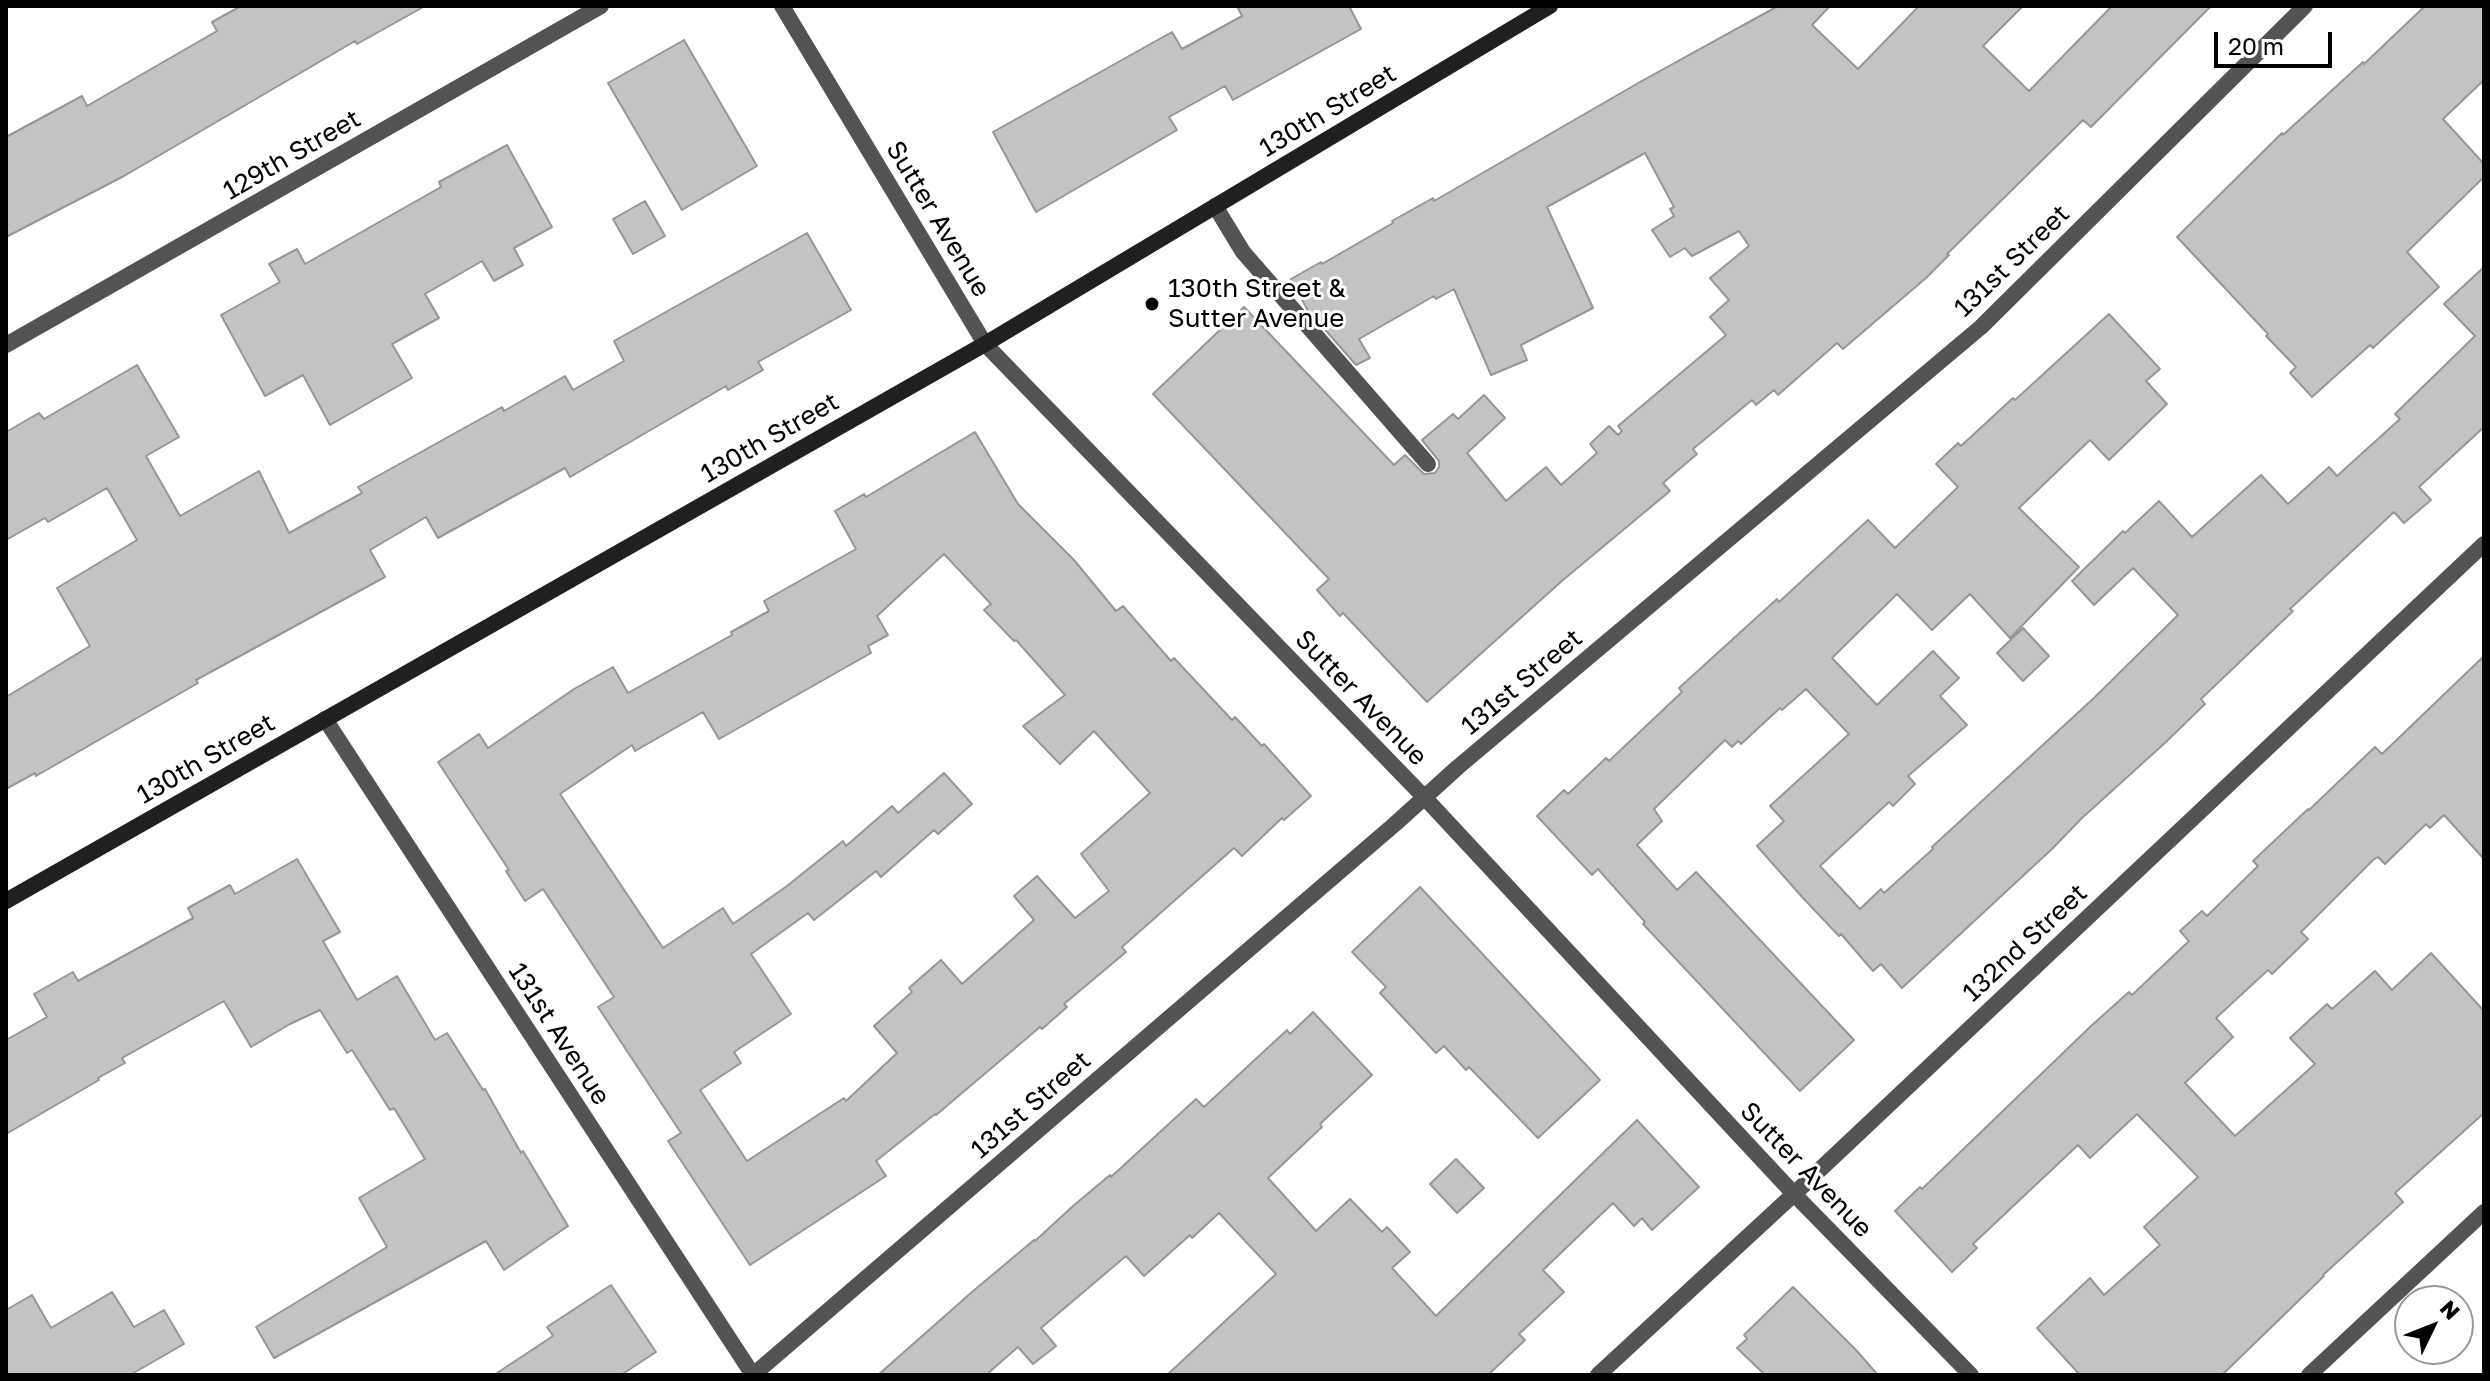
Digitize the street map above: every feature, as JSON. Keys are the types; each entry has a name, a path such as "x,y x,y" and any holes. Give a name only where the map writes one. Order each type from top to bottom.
{"street":[{"name":"129th Street","path":"6,345 601,6"},
{"name":"Sutter Avenue","path":"782,6 985,344 1425,798 1794,1194 1971,1375"},
{"name":"130th Street","path":"6,901 985,344 1550,6"},
{"name":"131st Street","path":"753,1375 1458,767 1981,327 2305,6"},
{"path":"1215,206 1243,252 1428,464"},
{"name":"132nd Street","path":"1598,1375 2484,544"},
{"name":"131st Avenue","path":"325,719 753,1375"},
{"path":"2309,1375 2484,1212"}],"building":[{"path":"241,6 425,6 357,44 355,41 124,176 6,237 6,137 82,96 87,106 217,31 212,22"},
{"path":"1237,6 1349,6 1361,29 1233,100 1225,86 1169,117 1177,130 1036,212 993,132 1172,32 1182,49 1242,16"},
{"path":"1778,6 1830,6 1812,25 1858,69 1919,6 2023,6 1983,46 2029,91 2112,6 2211,6 2091,127 2083,120 1926,278 1843,349 1837,343 1778,395 1774,390 1756,405 1752,400 1693,449 1697,454 1663,483 1670,491 1563,580 1427,702 1343,613 1340,616 1317,590 1329,579 1153,394 1244,307 1394,465 1405,455 1424,474 1435,473 1439,461 1422,440 1453,414 1458,419 1484,395 1505,418 1467,453 1506,501 1546,467 1561,485 1597,453 1590,444 1609,426 1618,435 1622,431 1618,426 1726,335 1710,317 1729,300 1710,278 1749,246 1739,231 1692,256 1685,248 1670,257 1652,230 1674,216 1670,209 1674,207 1645,153 1547,207 1593,308 1521,345 1527,360 1491,375 1454,289 1436,299 1434,296 1359,339 1370,358 1356,365 1307,309 1291,279"},
{"path":"2425,6 2484,6 2484,80 2443,119 2484,164 2484,177 2407,252 2439,287 2373,348 2370,345 2312,397 2290,373 2296,367 2177,237 2282,133 2364,64"},
{"path":"684,40 757,166 682,210 608,83"},
{"path":"507,145 552,227 514,248 523,265 494,281 482,261 425,294 439,318 392,344 412,378 330,425 303,375 265,396 221,315 280,282 269,264 297,249 305,264 441,187 439,182"},
{"path":"645,201 665,236 633,254 613,219"},
{"path":"807,233 851,310 758,362 763,370 728,390 726,386 570,477 565,468 438,538 426,517 370,550 385,577 196,680 198,683 36,776 35,773 6,789 6,697 90,646 57,588 137,540 107,488 48,522 45,518 6,540 6,432 39,413 44,419 137,365 179,437 146,456 180,516 259,471 289,533 362,493 358,487 502,407 504,411 565,376 573,390 624,361 614,341"},
{"path":"2484,267 2484,427 2419,487 2431,500 2404,523 2394,512 2290,609 2293,611 2201,699 2205,704 2166,742 1902,988 1881,964 1873,971 1757,846 1784,821 1770,806 1849,734 1806,689 1741,744 1738,741 1732,747 1725,740 1654,809 1662,821 1637,845 1677,890 1696,872 1854,1040 1800,1091 1643,924 1645,922 1598,869 1592,875 1537,816 1564,790 1568,794 1606,758 1609,761 1682,692 1679,688 1868,520 1895,548 1958,487 1936,464 1958,443 1961,446 2013,398 2015,400 2109,314 2160,369 2146,381 2167,404 2109,460 2090,440 2019,508 2079,567 2010,638 1970,594 1932,630 1897,594 1832,658 1877,705 1933,651 1959,678 1940,696 1967,725 1908,776 1915,784 1893,806 1889,802 1820,866 1860,909 1881,889 1884,893 1933,849 2178,615 2133,568 2094,605 2072,581 2159,501 2192,537 2261,475 2288,504 2329,467 2337,476 2400,419 2395,414 2475,336 2444,304"},
{"path":"975,432 1018,504 1074,560 1116,611 1123,606 1171,661 1174,658 1232,720 1235,717 1262,746 1264,744 1311,796 1284,820 1282,818 1242,856 1234,848 1122,947 1126,952 1064,1004 1067,1007 1042,1029 1040,1027 876,1161 886,1176 750,1265 668,1141 681,1133 598,1007 614,997 543,889 525,901 506,871 509,870 438,762 479,734 488,748 574,689 613,667 628,693 732,635 731,632 769,611 764,601 856,549 835,511 864,494 866,497","holes":["944,554 991,604 984,610 1016,640 1065,695 1023,726 1060,764 1094,731 1150,793 1081,854 1109,891 1075,918 1037,876 1014,896 1034,920 962,984 941,960 909,988 912,992 874,1026 897,1053 846,1101 844,1098 747,1161 700,1090 741,1063 734,1052 791,1014 751,954 808,913 814,920 876,871 881,877 934,830 938,834 972,804 944,773 898,813 892,806 846,846 843,841 733,924 723,908 663,948 560,794 632,745 635,751 703,712 719,739 871,653 868,646 888,635 877,616"]},
{"path":"2023,628 2049,656 2023,681 1997,653"},
{"path":"2484,656 2484,859 2444,815 2430,828 2426,824 2385,864 2378,857 2373,860 2301,932 2308,939 2272,974 2268,970 2216,1018 2233,1037 2185,1083 2235,1136 2315,1064 2290,1038 2327,1004 2332,1009 2375,971 2392,990 2431,953 2484,1011 2484,1113 2395,1193 2403,1202 2323,1275 2222,1375 2080,1375 2037,1328 2090,1278 2104,1295 2160,1245 2144,1227 2198,1177 2137,1114 2090,1158 2078,1145 1973,1244 1977,1248 1952,1272 1895,1211 1920,1187 1922,1189 2091,1026 2129,992 2132,995 2189,941 2180,931 2202,911 2207,916 2258,866 2253,861 2308,809 2375,747 2382,754"},
{"path":"297,859 340,932 323,941 357,1000 397,976 435,1040 447,1033 485,1089 568,1226 504,1270 486,1241 274,1358 256,1327 387,1247 359,1198 425,1159 394,1108 390,1110 352,1050 347,1053 320,1010 251,1047 224,1001 122,1058 125,1063 6,1134 6,1040 47,1017 34,994 73,972 78,981 193,918 188,908 230,885 235,894"},
{"path":"1420,887 1600,1080 1538,1138 1469,1067 1466,1070 1444,1046 1436,1053 1380,993 1386,987 1352,952"},
{"path":"1313,1012 1372,1075 1268,1178 1316,1231 1350,1199 1382,1232 1387,1227 1410,1252 1392,1268 1436,1316 1637,1120 1699,1187 1652,1230 1642,1218 1634,1226 1613,1203 1543,1270 1564,1292 1519,1334 1525,1340 1488,1375 1167,1375 1276,1274 1219,1213 1144,1276 1126,1256 1041,1328 1056,1346 1033,1364 1018,1347 986,1375 878,1375 1073,1206 1111,1177 1196,1099 1204,1107 1287,1030 1290,1034"},
{"path":"1456,1159 1484,1188 1457,1213 1430,1184"},
{"path":"611,1285 656,1352 621,1375 494,1375 553,1336 547,1327"},
{"path":"1793,1287 1878,1375 1765,1375 1737,1348 1747,1339 1744,1335"},
{"path":"112,1292 134,1327 164,1310 184,1344 130,1375 6,1375 6,1310 32,1295 51,1328"}],"place":[{"name":"130th Street & Sutter Avenue","path":"1152,304"}]}
